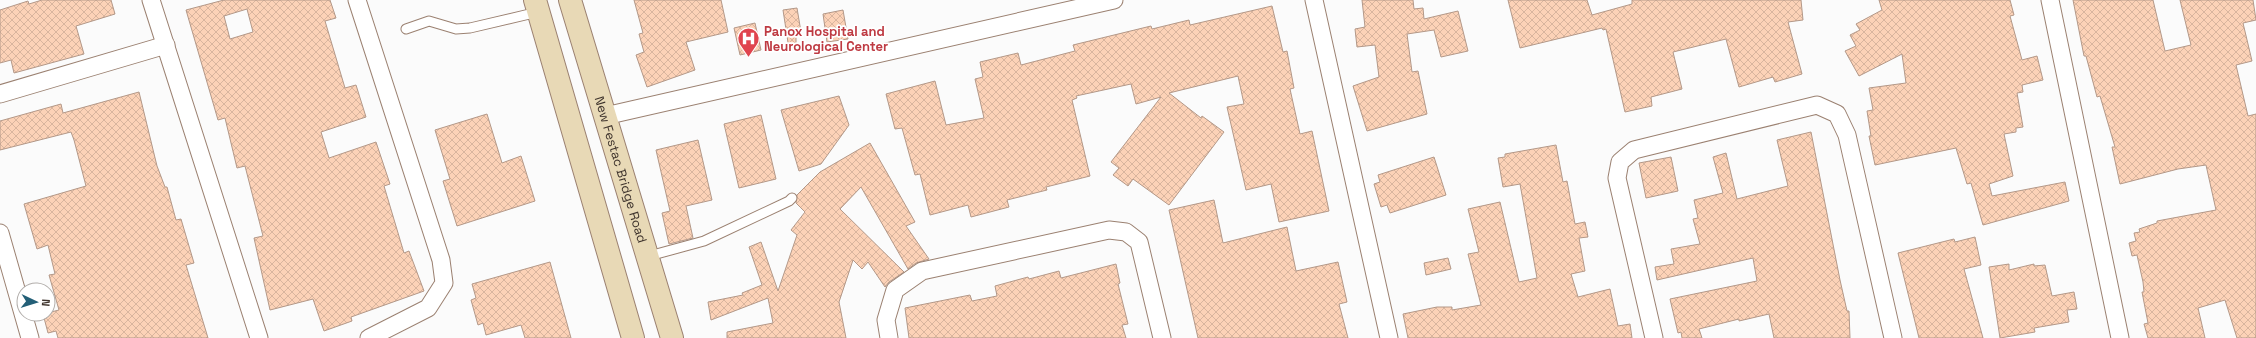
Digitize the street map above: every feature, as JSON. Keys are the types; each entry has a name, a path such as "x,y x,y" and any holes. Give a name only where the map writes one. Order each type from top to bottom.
{"main road":[{"name":"New Festac Bridge Road","path":"570,0 649,256 672,338"},
{"path":"537,6 633,338"}],"street":[{"path":"151,0 259,338"},
{"path":"357,0 441,260 444,283 428,308 369,338"},
{"path":"605,116 1114,0"},
{"path":"1314,0 1389,338"},
{"path":"2050,0 2120,338"},
{"path":"0,94 166,45"},
{"path":"1654,338 1617,178 1620,162 1634,150 1817,104 1837,114 1848,135 1893,338"},
{"path":"889,338 886,320 895,290 922,271 1109,230 1126,232 1139,242 1162,338"},
{"path":"0,233 30,338"}],"lane":[{"path":"406,29 430,22 456,29 470,28 537,6"},
{"path":"649,256 704,242 789,201 792,198"}],"building":[{"path":"42,0 111,0 115,14 76,26 84,54 14,73 11,60 0,63 0,10 28,1 29,4"},
{"path":"224,0 330,0 336,18 325,21 345,88 356,85 366,117 321,132 329,158 376,142 390,184 384,186 404,253 409,251 424,291 351,317 352,321 324,331 313,299 270,310 254,238 263,236 245,166 237,168 225,118 218,120 186,10","holes":["247,9 253,32 230,39 224,16"]},
{"path":"634,0 721,0 728,32 686,42 695,70 647,87 636,55 644,52 639,34 643,33"},
{"path":"1362,0 1413,0 1414,9 1423,8 1424,19 1458,11 1468,51 1441,57 1434,30 1407,34 1412,72 1418,71 1427,114 1367,131 1353,86 1379,77 1375,45 1357,47 1355,29 1365,27"},
{"path":"1508,0 1587,0 1592,15 1632,4 1632,0 1801,0 1803,20 1788,22 1802,74 1775,82 1773,77 1739,87 1726,39 1673,52 1682,89 1651,97 1652,106 1625,112 1606,29 1603,30 1602,28 1520,48"},
{"path":"1879,0 2010,0 2014,15 2010,16 2022,60 2037,56 2043,80 2022,85 2023,92 2017,93 2023,127 2016,128 2016,132 2004,134 2013,176 1989,184 1992,196 2065,182 2069,201 1983,225 1971,183 1967,184 1956,148 1875,165 1869,136 1871,136 1867,111 1873,110 1869,88 1906,83 1902,54 1859,76 1845,51 1856,46 1850,35 1860,30 1856,24 1882,10"},
{"path":"2073,0 2153,0 2165,51 2191,45 2180,0 2253,0 2256,20 2243,23 2252,61 2236,65 2248,116 2256,114 2256,338 2237,338 2225,300 2198,308 2205,338 2148,338 2144,324 2148,323 2142,292 2144,292 2143,282 2137,255 2132,256 2129,243 2136,241 2134,233 2140,232 2139,229 2157,223 2157,221 2216,210 2206,165 2178,169 2120,184 2112,147 2115,147 2100,96 2097,97 2086,56 2084,56"},
{"path":"1272,6 1283,52 1287,51 1294,88 1290,89 1300,134 1312,131 1329,211 1279,222 1271,184 1246,190 1227,107 1244,104 1238,76 1169,93 1201,118 1202,116 1224,132 1169,205 1133,179 1128,186 1113,175 1119,168 1111,162 1161,97 1136,104 1131,84 1076,96 1077,98 1072,100 1090,176 1046,187 1047,190 1007,200 1009,207 971,217 968,205 930,215 920,174 915,175 902,128 895,129 886,94 935,81 946,125 984,118 975,79 983,77 980,62 1018,53 1021,65 1075,51 1073,45 1151,26 1152,29 1189,20 1190,25"},
{"path":"797,8 801,32 796,33 796,49 789,49 783,10"},
{"path":"843,10 848,39 827,42 823,14"},
{"path":"755,23 761,50 740,55 734,28"},
{"path":"139,92 157,166 165,187 167,187 176,220 181,219 194,263 186,265 208,338 58,338 56,331 48,333 45,322 56,322 56,311 59,310 56,300 56,282 51,282 49,275 55,274 48,245 37,249 24,204 86,186 71,132 0,150 0,121 61,104 63,113"},
{"path":"839,96 849,125 821,164 799,171 781,110"},
{"path":"487,114 502,163 521,156 535,201 457,226 443,181 450,179 435,130"},
{"path":"761,115 776,179 739,188 724,124"},
{"path":"1811,132 1840,280 1847,311 1849,311 1850,338 1774,338 1769,314 1739,321 1739,319 1699,329 1702,338 1682,338 1681,332 1678,333 1670,299 1757,281 1753,258 1657,280 1655,267 1674,264 1671,249 1700,244 1693,219 1698,218 1694,200 1723,193 1713,157 1726,153 1737,199 1788,186 1777,140"},
{"path":"698,140 712,200 686,206 693,238 669,244 662,213 670,211 656,150"},
{"path":"870,143 915,222 906,226 929,259 916,263 908,269 861,187 840,209 904,272 889,282 885,287 868,262 862,269 853,260 839,302 846,338 727,338 727,332 773,323 768,298 711,320 708,302 743,295 742,293 762,285 749,247 761,242 778,291 797,235 791,230 805,212 796,203 797,195 820,172"},
{"path":"1556,145 1563,182 1567,181 1575,224 1585,222 1588,237 1579,238 1585,271 1571,274 1578,297 1610,289 1618,326 1630,324 1632,338 1408,338 1403,314 1437,307 1452,307 1452,310 1481,305 1468,254 1479,252 1468,209 1500,202 1519,282 1537,278 1520,184 1503,187 1498,158 1505,157 1505,154"},
{"path":"1434,157 1446,195 1390,213 1387,205 1381,207 1374,184 1380,182 1378,175"},
{"path":"1671,157 1678,191 1646,198 1639,163"},
{"path":"1214,200 1223,243 1287,227 1296,271 1338,262 1347,302 1339,304 1348,338 1198,338 1169,210"},
{"path":"1975,237 1981,265 1964,269 1983,338 1919,338 1898,253 1954,239 1955,242"},
{"path":"1448,258 1451,269 1426,275 1424,263"},
{"path":"550,262 571,338 525,338 521,325 486,335 483,323 478,325 471,300 476,298 472,284"},
{"path":"1116,264 1120,283 1118,284 1128,324 1122,325 1126,338 909,338 905,308 970,295 972,301 997,296 995,286 1028,277 1029,279 1059,271 1061,278"},
{"path":"2009,264 2009,270 2034,264 2034,266 2045,265 2052,296 2074,292 2077,309 2067,310 2069,322 2034,328 2035,332 2000,338 1989,267"}],"place":[{"name":"Panox Hospital and Neurological Center","path":"749,58"}]}
